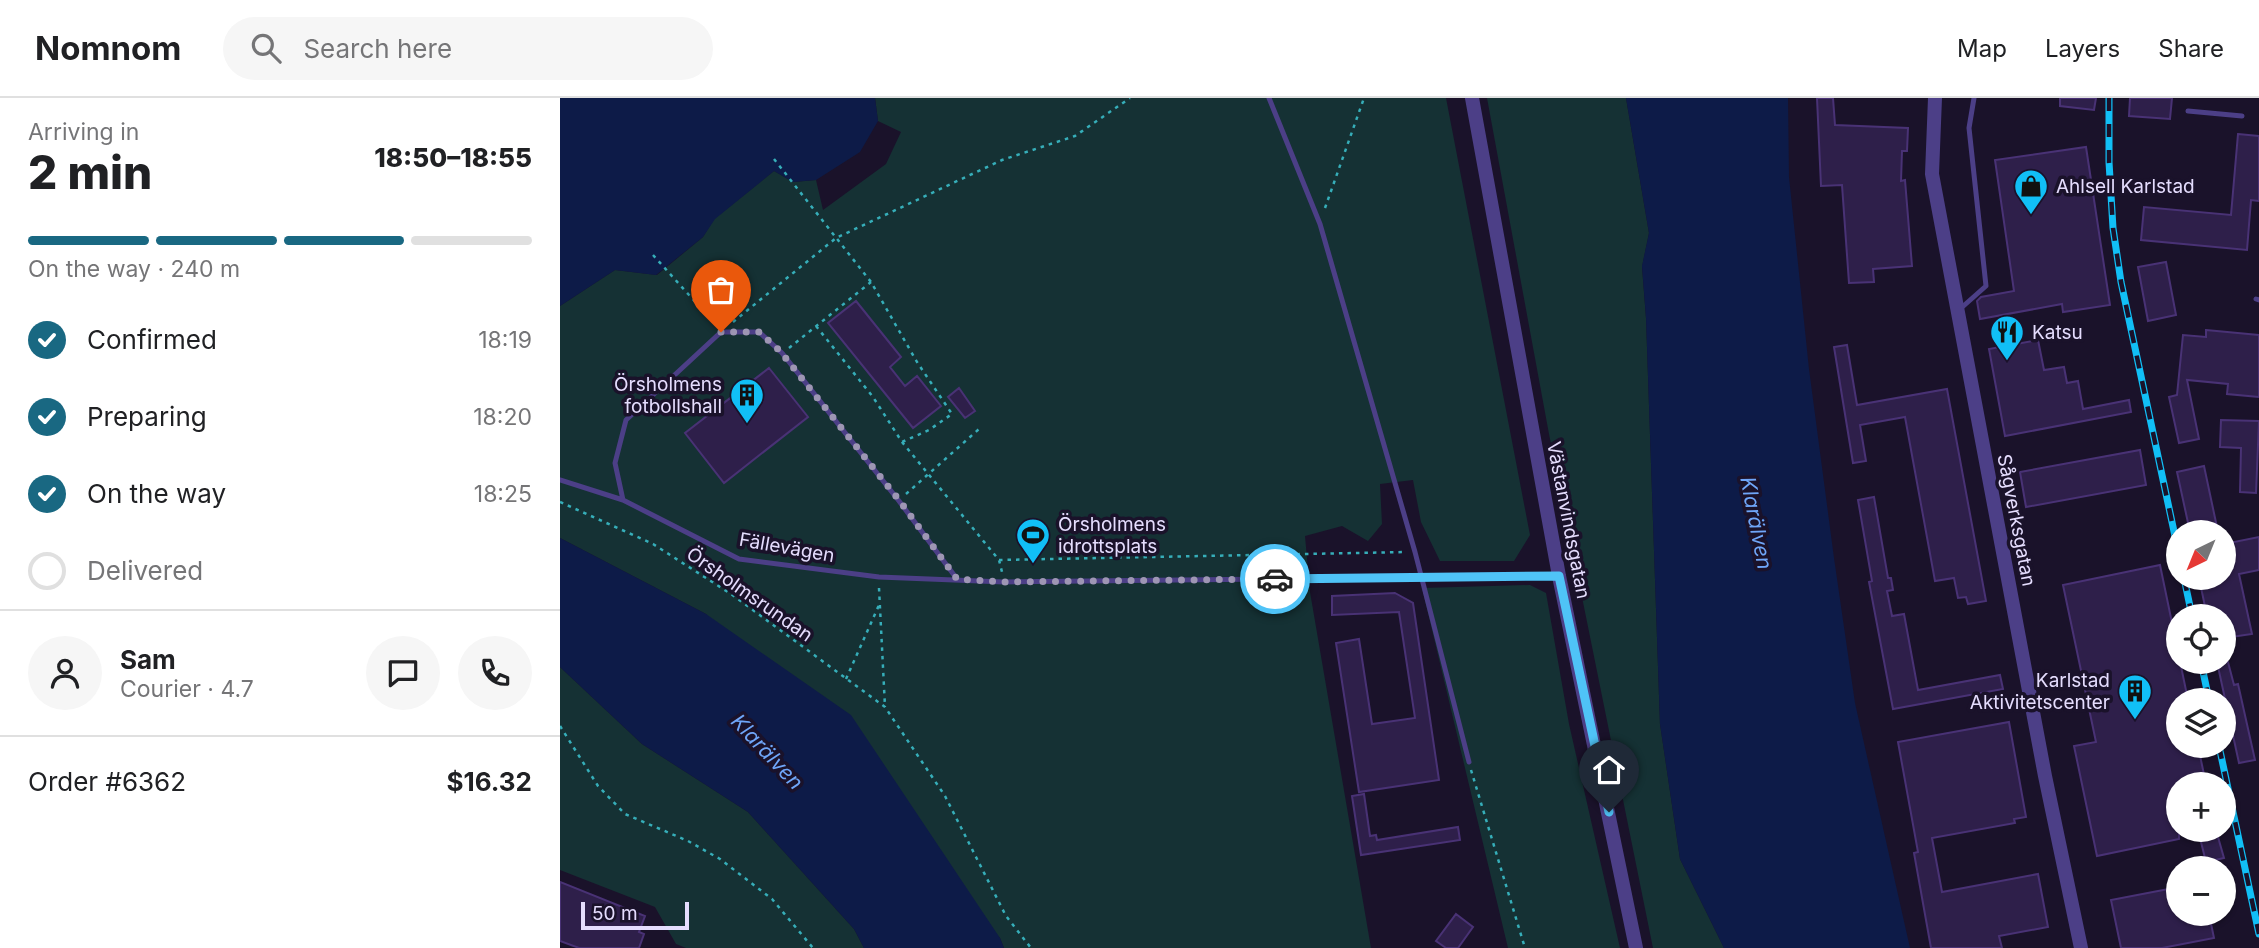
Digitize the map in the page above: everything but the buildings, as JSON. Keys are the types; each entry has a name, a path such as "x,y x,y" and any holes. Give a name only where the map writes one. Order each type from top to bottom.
{"street":[{"name":"Västanvindsgatan","path":"1472,98 1559,576 1636,948"},
{"name":"Sågverksgatan","path":"1935,98 1932,174 2045,776 2081,948"}],"lane":[{"path":"1269,98 1320,224 1415,552 1469,762"},
{"path":"1958,311 1986,286 1969,128 1974,98"},
{"path":"2188,111 2242,116"},
{"path":"623,500 615,463 626,420 721,332 759,332 782,353 899,500 957,579"},
{"name":"Fällevägen","path":"560,480 623,500 739,559 879,577 1004,582 1559,576"}],"path":[{"path":"653,255 721,332 836,238 1002,160 1075,136 1130,98"},
{"path":"1320,224 1364,98"},
{"path":"774,159 871,282 916,362 952,414 929,430 902,442"},
{"path":"782,353 871,282"},
{"path":"816,326 873,397 902,442 999,561 1004,582"},
{"path":"899,500 979,429"},
{"name":"Örsholmsrundan","path":"560,502 653,544 731,594 885,707"},
{"path":"999,561 1415,552"},
{"path":"879,577 885,707 945,796 1006,916 1031,948"},
{"path":"846,679 880,603"},
{"path":"560,726 598,786 625,814 688,841 720,859 772,899 813,948"},
{"path":"1469,762 1525,948"}],"green space":[{"path":"875,98 1446,98 1530,535 1514,561 1440,561 1421,522 1413,480 1380,484 1382,524 1368,541 1342,526 1305,536 1310,592 1371,948 1004,948 1000,938 706,614 560,538 560,306 615,270 657,275 703,237 714,219 774,171 793,182 816,180 823,210 886,164 901,132 878,121"},
{"path":"1487,98 1626,98 1649,233 1642,267 1660,724 1680,859 1724,948 1653,948 1549,434"},
{"path":"1530,585 1546,593 1569,724 1620,948 1508,948 1422,588"},
{"path":"560,667 642,744 748,812 854,929 864,948 686,948 676,944 655,907 560,870"}],"water":[{"path":"560,98 875,98 878,121 860,152 816,180 793,182 774,171 715,219 703,237 656,275 615,270 560,306"},
{"name":"Klarälven","path":"1626,98 1788,98 1789,177 1809,369 1834,558 1855,703 1910,948 1724,948 1680,859 1660,724 1642,266 1649,233"},
{"name":"Klarälven","path":"560,538 706,614 851,715 1000,938 1004,948 864,948 854,929 748,812 642,744 560,667"}],"railway":[{"path":"2109,98 2113,228 2121,282 2172,520"},
{"path":"2187,590 2189,604"},
{"path":"2204,674 2206,688"},
{"path":"2222,758 2259,934"}],"way so far":[{"path":"721,332 759,332 780,351 899,500 957,579 1004,582 1275,579"}],"place":[{"name":"Ahlsell Karlstad","path":"2031,216"},
{"name":"Katsu","path":"2007,362"},
{"name":"Örsholmens fotbollshall","path":"747,425"},
{"name":"Örsholmens idrottsplats","path":"1033,565"},
{"name":"Karlstad Aktivitetscenter","path":"2135,721"}],"route":[{"path":"1275,579 1559,576 1609,812"}]}
